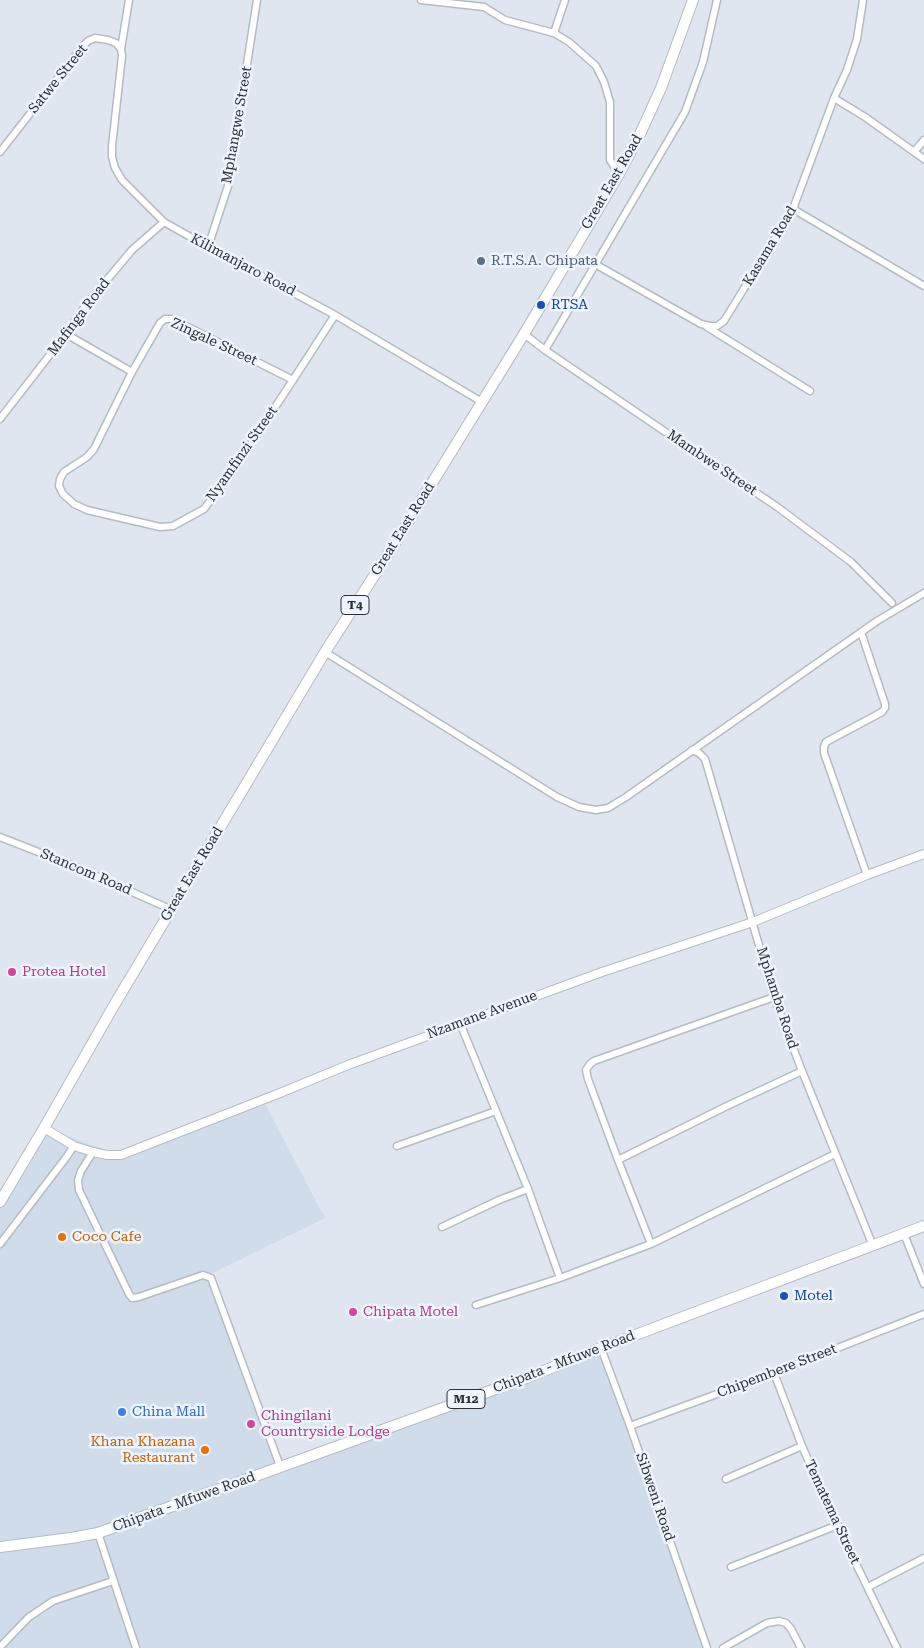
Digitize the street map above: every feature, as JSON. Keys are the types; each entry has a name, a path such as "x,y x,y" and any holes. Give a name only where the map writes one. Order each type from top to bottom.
{"main road":[{"name":"Great East Road","path":"0,1202 170,909 325,652 392,548 524,334 619,174 661,88 693,0"},
{"name":"Chipata - Mfuwe Road","path":"0,1547 98,1533 526,1378 924,1226"}],"street":[{"name":"Kilimanjaro Road","path":"129,0 112,158 122,180 164,222 335,315 482,402"},
{"name":"Mphangwe Street","path":"208,247 228,186 257,0"},
{"path":"421,0 485,4 506,20 554,33 569,42 596,66 604,82 610,102 610,160 619,174"},
{"path":"554,33 565,0"},
{"path":"545,350 685,112 703,62 717,0"},
{"name":"Kasama Road","path":"701,324 717,326 724,321 793,209 834,98 847,70 857,39 862,0"},
{"name":"Satwe Street","path":"0,152 88,41 95,38 108,40 116,43 122,52"},
{"path":"834,98 924,158"},
{"path":"914,152 924,140"},
{"path":"793,209 924,286"},
{"name":"Mafinga Road","path":"0,420 86,305 132,250 164,222"},
{"path":"594,264 701,324 810,391"},
{"name":"Nyamfinzi Street","path":"110,514 160,527 173,526 204,509 235,468 335,315"},
{"name":"Zingale Street","path":"110,514 87,510 74,504 63,494 60,479 64,472 87,457 94,449 132,372 160,323 172,319 293,380"},
{"path":"66,334 132,372"},
{"name":"Mambwe Street","path":"524,334 776,506 851,562 892,603"},
{"path":"325,652 558,797 580,807 596,810 608,808 626,798 861,632 924,595"},
{"path":"861,632 885,708 882,712 826,742 824,747 827,762 867,875"},
{"name":"Mphamba Road","path":"692,750 699,753 705,759 774,997 873,1246"},
{"name":"Stancom Road","path":"0,837 74,866 170,909"},
{"name":"Nzamane Avenue","path":"44,1128 74,1146 107,1155 121,1155 348,1065 460,1023 602,972 753,922 867,875 924,854"},
{"path":"651,1244 618,1160 586,1070 594,1061 774,997"},
{"path":"460,1023 528,1189 560,1278"},
{"path":"618,1160 802,1071"},
{"path":"397,1146 496,1111"},
{"path":"0,1244 74,1146"},
{"path":"93,1152 80,1171 78,1180 79,1190 129,1294 132,1298 139,1297 203,1275 211,1278 280,1466"},
{"path":"476,1305 560,1278 651,1244 835,1154"},
{"path":"442,1227 499,1200 528,1189"},
{"path":"904,1234 924,1284"},
{"name":"Chipembere Street","path":"630,1426 774,1373 924,1314"},
{"name":"Sibweni Road","path":"601,1348 707,1648"},
{"name":"Tematema Street","path":"774,1373 802,1446 897,1648"},
{"path":"726,1479 802,1446"},
{"path":"731,1567 838,1525"},
{"path":"98,1533 136,1648"},
{"path":"868,1588 924,1558"},
{"path":"0,1647 29,1617 53,1601 113,1581"},
{"path":"723,1648 767,1623 779,1620 791,1628 801,1648"}],"shaded area":[{"path":"263,1100 325,1218 207,1276 280,1466 601,1348 703,1648 0,1648 0,1203 44,1128 121,1155"}],"place":[{"name":"R.T.S.A. Chipata","path":"481,261"},
{"name":"RTSA","path":"541,305"},
{"name":"Protea Hotel","path":"12,972"},
{"name":"Coco Cafe","path":"62,1237"},
{"name":"Motel","path":"784,1296"},
{"name":"Chipata Motel","path":"353,1312"},
{"name":"China Mall","path":"122,1412"},
{"name":"Chingilani Countryside Lodge","path":"251,1424"},
{"name":"Khana Khazana Restaurant","path":"205,1450"}]}
